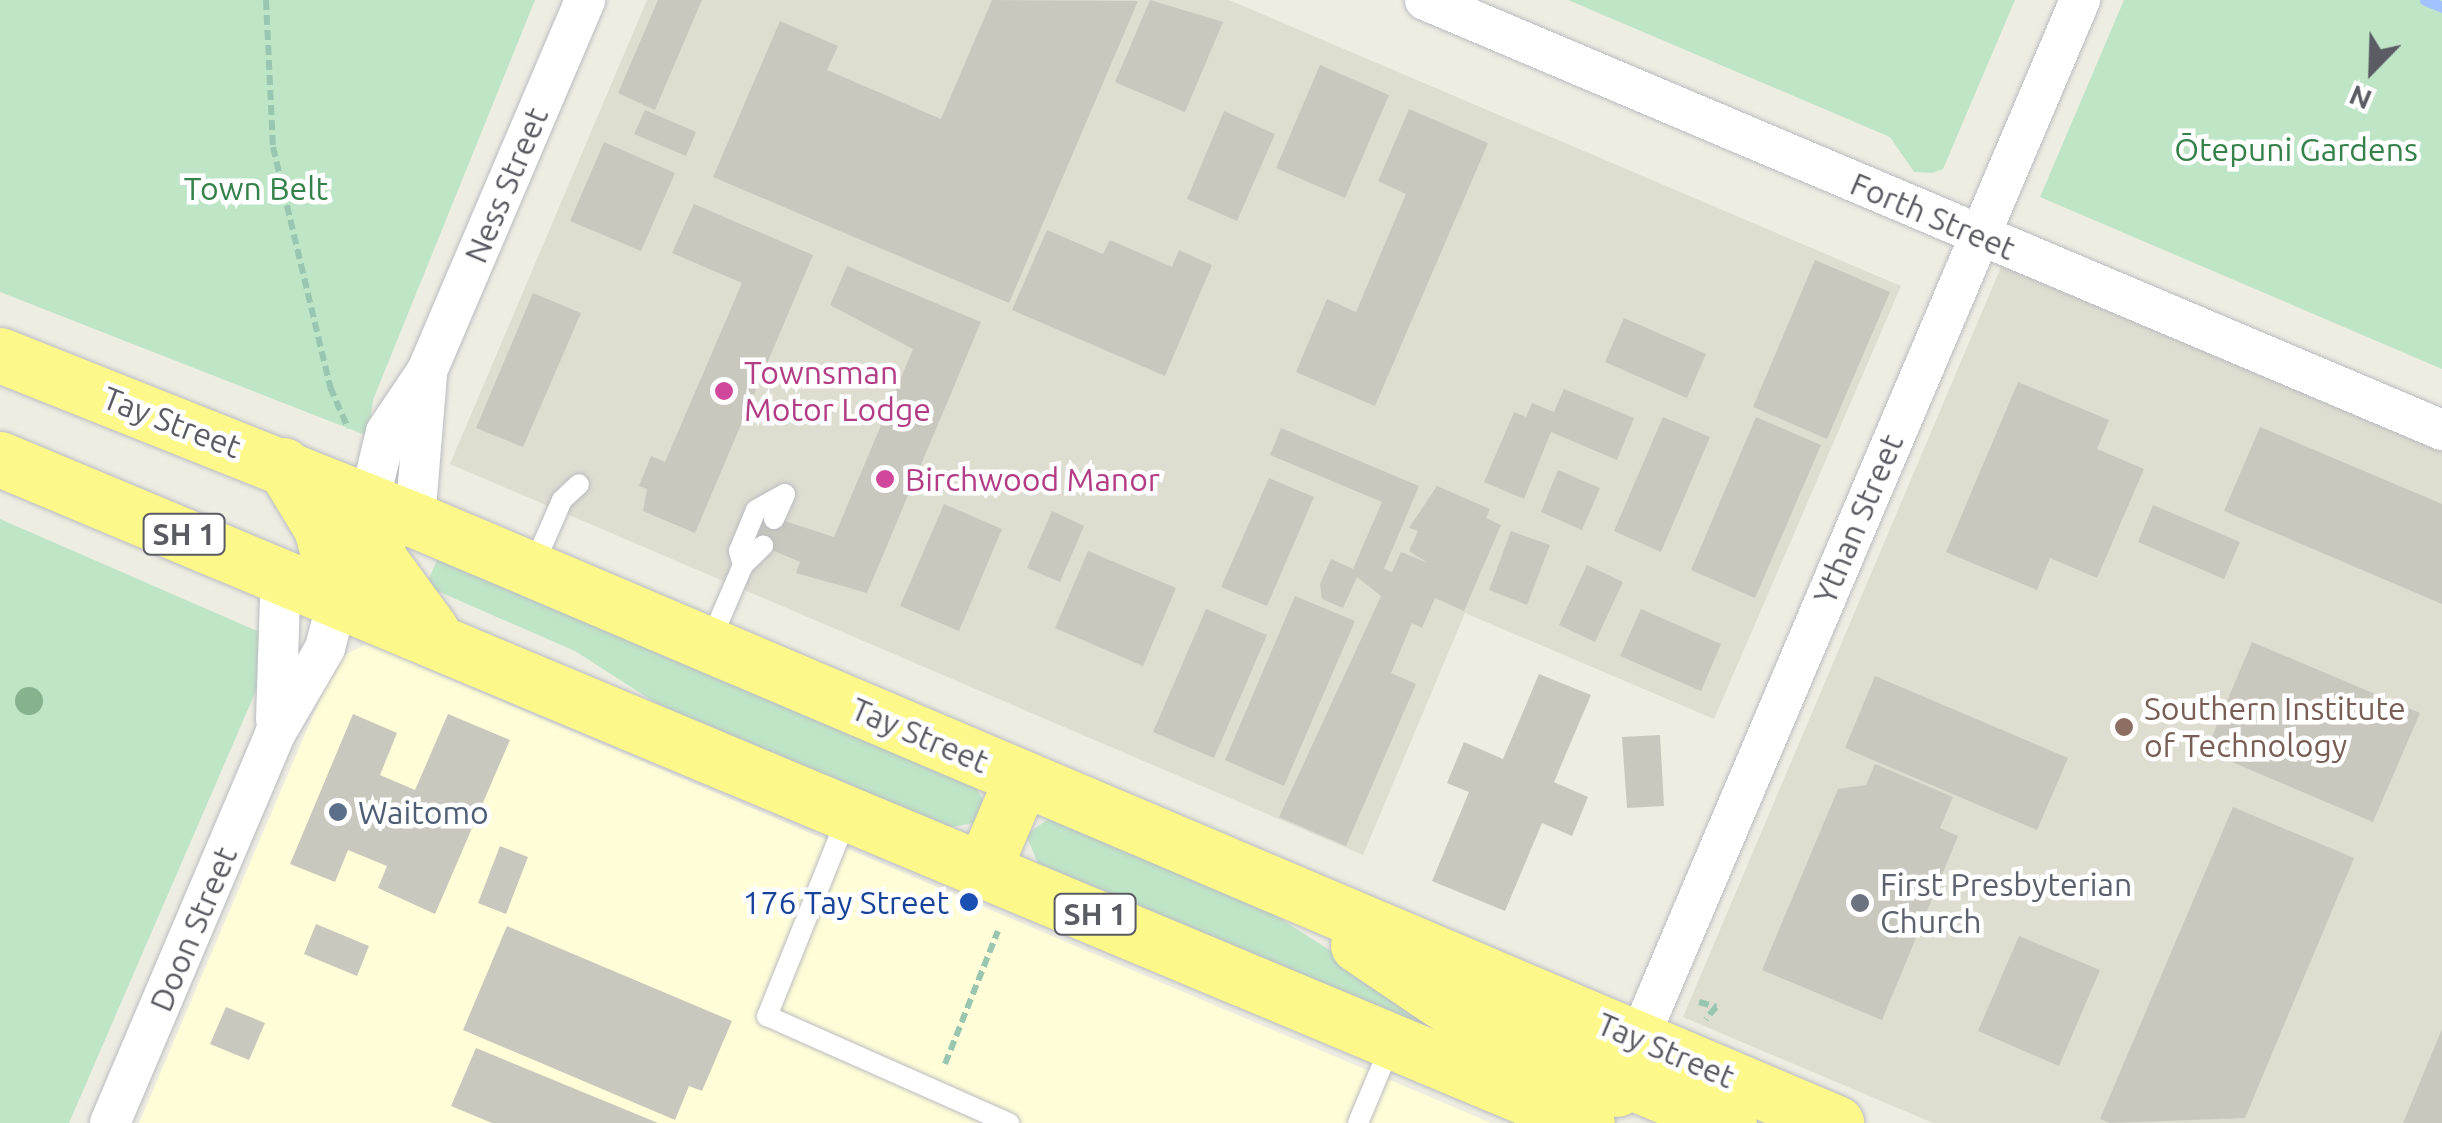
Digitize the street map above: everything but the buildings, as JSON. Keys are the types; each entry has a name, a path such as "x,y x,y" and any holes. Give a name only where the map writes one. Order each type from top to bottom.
{"highway":[{"name":"Tay Street","path":"0,355 283,465 1232,868 1613,1090"},
{"name":"Tay Street","path":"0,459 433,633 1393,1040 1613,1090 1836,1123"},
{"path":"283,465 321,528 339,594"},
{"path":"392,511 380,559 433,633"},
{"path":"984,867 1022,778"},
{"path":"1613,1090 1729,1123"}],"street":[{"name":"Ness Street","path":"392,511 381,443 427,371 585,0"},
{"name":"Forth Street","path":"1425,0 2442,430"},
{"name":"Ythan Street","path":"1613,1090 2080,0"},
{"name":"Doon Street","path":"275,734 286,632 281,571"},
{"name":"Doon Street","path":"110,1123 275,734 325,648 339,594"}],"lane":[{"path":"532,570 562,500 579,484"},
{"path":"743,565 739,551 756,510 785,494 774,519"},
{"path":"708,646 743,565 763,546"},
{"path":"850,810 768,1016 1009,1123"},
{"path":"1358,1123 1393,1040"}],"path":[{"path":"266,0 273,147 330,388 357,446"},
{"path":"934,1092 998,931"},
{"path":"1699,1002 1716,1007 1704,1022"}],"shaded area":[{"path":"647,0 1229,0 1901,286 1714,719 1465,613 1363,855 450,464"},
{"name":"Southern Institute of Technology","path":"2007,253 2442,438 2442,1123 1933,1123 1683,1017"},
{"path":"376,639 416,665 1491,1123 139,1123 337,659"}],"green space":[{"name":"Town Belt","path":"0,0 535,0 373,400 368,436 0,292"},
{"path":"1568,0 2015,0 1943,169 1933,173 1914,172 1890,137"},
{"name":"Ōtepuni Gardens","path":"2124,0 2442,0 2442,369 2040,197"},
{"path":"0,519 278,640 69,1123 0,1123"},
{"path":"439,555 975,785 983,800 974,823 947,828 659,705 575,651 426,586"},
{"path":"1051,817 1243,895 1476,1043 1539,1073 1039,866 1026,835"}],"waterway":[{"path":"2425,0 2442,7"}],"place":[{"name":"Townsman Motor Lodge","path":"724,391"},
{"name":"Birchwood Manor","path":"885,479"},
{"name":"Southern Institute of Technology","path":"2124,727"},
{"name":"Waitomo","path":"338,812"},
{"name":"176 Tay Street","path":"969,902"},
{"name":"First Presbyterian Church","path":"1860,903"}]}
